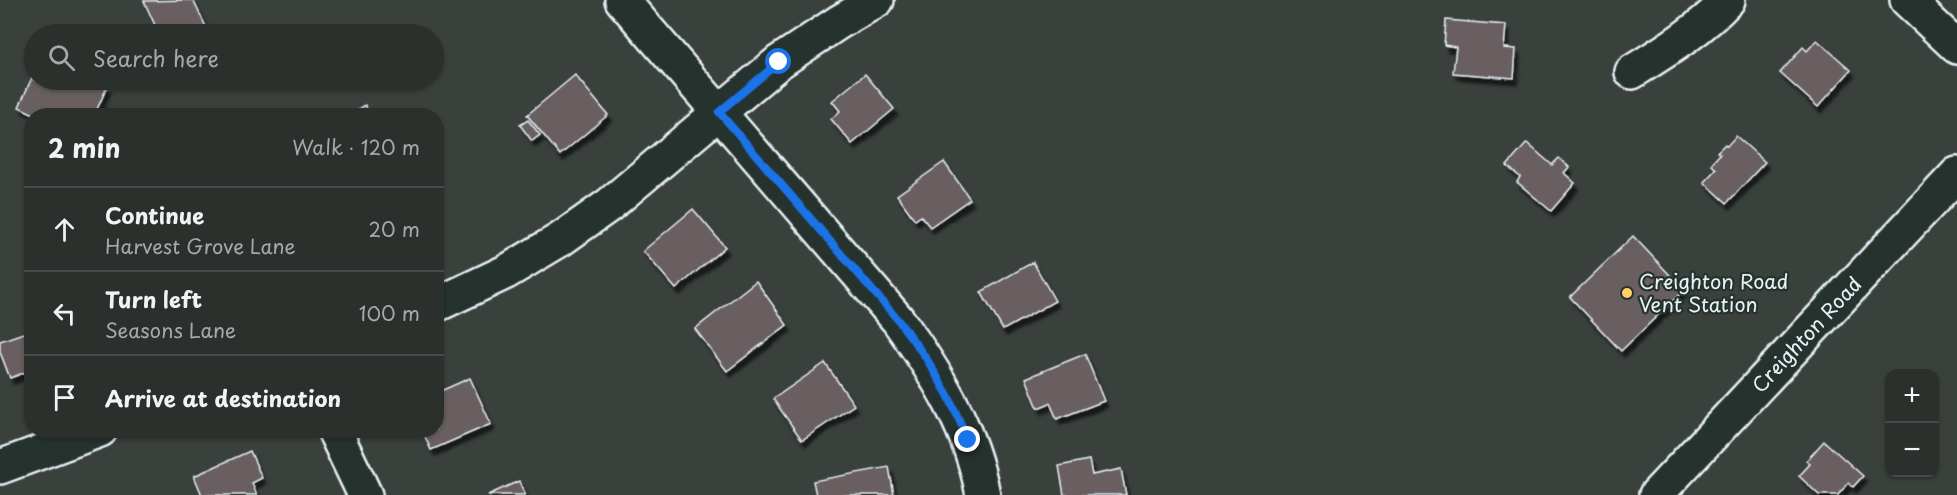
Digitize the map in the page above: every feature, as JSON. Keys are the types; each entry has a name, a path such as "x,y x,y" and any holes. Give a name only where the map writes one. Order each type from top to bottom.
{"street":[{"path":"622,0 898,320 926,358 948,395 968,440 983,495"},
{"path":"444,301 506,272 609,205 779,62 877,0"},
{"path":"1632,72 1682,41 1709,20 1728,0"},
{"path":"1907,0 1957,47"},
{"name":"Creighton Road","path":"1656,495 1957,174"},
{"path":"0,467 78,438"},
{"path":"338,438 365,495"}],"building":[{"path":"193,0 205,24 154,24 144,1"},
{"path":"1446,20 1506,25 1504,48 1516,49 1514,78 1453,73 1456,47 1444,45"},
{"path":"1817,40 1851,70 1818,107 1780,73 1803,47 1807,51"},
{"path":"865,74 894,109 852,144 831,119 840,111 832,101"},
{"path":"575,75 608,115 560,155 527,115"},
{"path":"26,90 106,90 98,108 24,109 19,107"},
{"path":"528,120 540,135 532,141 520,125"},
{"path":"1736,136 1765,162 1727,203 1704,182 1716,169 1711,164 1720,154 1717,152 1725,144 1727,146"},
{"path":"1527,143 1552,165 1559,158 1569,167 1564,173 1575,183 1551,211 1517,182 1520,177 1507,166"},
{"path":"944,162 970,199 930,227 921,216 915,220 897,195"},
{"path":"693,209 725,247 676,289 643,251"},
{"name":"Creighton Road Vent Station","path":"1633,236 1684,290 1621,351 1570,297"},
{"path":"1033,262 1055,301 1003,330 981,292"},
{"path":"756,281 787,325 727,371 695,329"},
{"path":"24,333 24,373 10,378 0,352 0,341"},
{"path":"1085,354 1104,401 1057,419 1050,403 1038,408 1026,378"},
{"path":"825,363 854,405 802,440 773,399"},
{"path":"470,378 491,424 431,450 426,438 444,438 444,389"},
{"path":"1824,441 1863,476 1853,487 1848,483 1838,495 1819,495 1799,476 1810,464 1806,461"},
{"path":"250,451 262,478 252,483 257,495 202,495 194,476"},
{"path":"1089,460 1092,475 1121,469 1126,495 1064,495 1059,466"},
{"path":"889,467 894,495 816,495 813,481"},
{"path":"519,481 525,495 488,495"}],"place":[{"name":"Creighton Road Vent Station","path":"1627,293"}],"route":[{"path":"779,62 719,112 898,320 926,358 948,395 968,440"}]}
